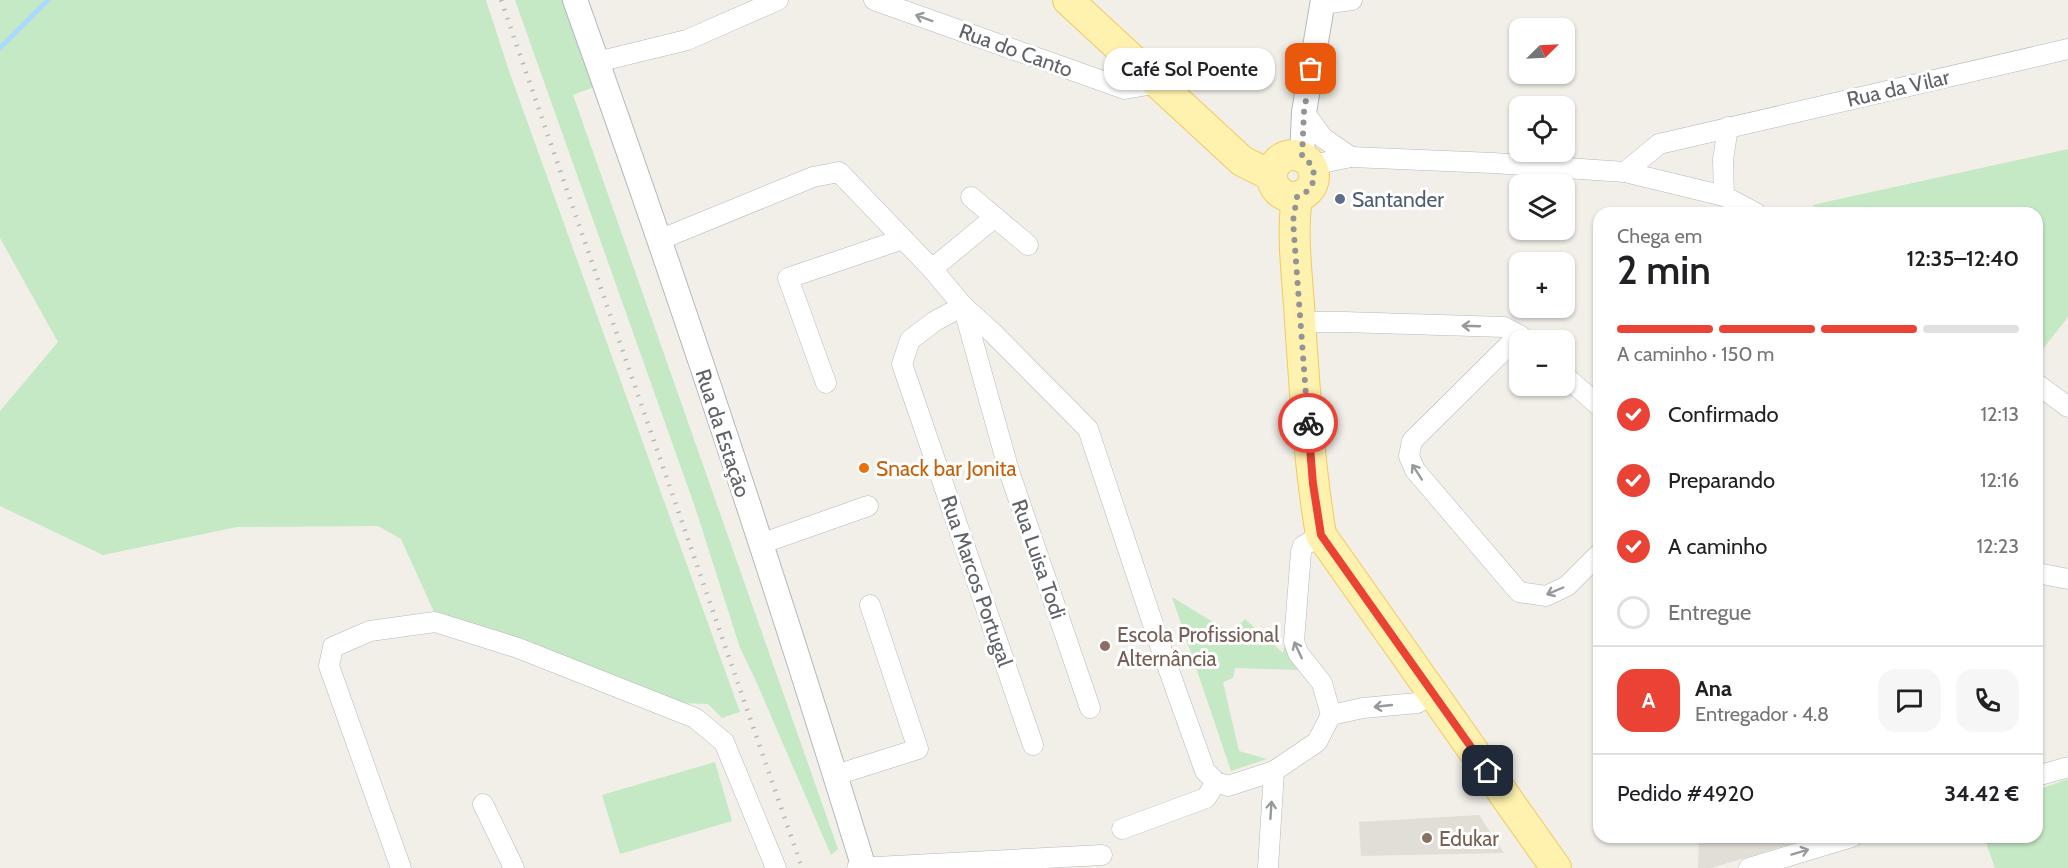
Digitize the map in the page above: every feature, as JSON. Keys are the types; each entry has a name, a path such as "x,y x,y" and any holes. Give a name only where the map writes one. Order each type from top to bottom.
{"main road":[{"path":"1068,0 1242,161 1272,176"},
{"path":"1288,155 1307,161 1315,172 1313,185 1304,195 1297,197 1282,195 1277,190 1272,176 1273,169 1282,158 1288,155"},
{"path":"1297,197 1293,221 1313,484 1321,535 1556,868"}],"street":[{"name":"Rua da Estação","path":"574,0 659,240 836,775 864,868"},
{"path":"597,62 687,40 778,0"},
{"name":"Rua do Canto","path":"874,0 1125,89 1158,83"},
{"path":"1352,0 1323,2 1304,112 1307,161 1351,157 1624,172 1724,196 1745,207"},
{"name":"Rua da Vilar","path":"1624,172 1659,144 2068,49"},
{"path":"1304,112 1323,138 1351,157"},
{"path":"1724,196 1724,160 1728,128"},
{"path":"659,240 813,177 839,172 932,269 963,306 992,332 1088,429 1162,651 1205,771 1216,782 1228,786 1274,771 1317,741 1331,715 1322,683 1298,653 1294,641 1301,552 1303,546 1321,535"},
{"path":"971,197 1028,245"},
{"path":"932,269 995,217"},
{"path":"826,383 788,278 903,239"},
{"name":"Rua Luisa Todi","path":"963,306 1009,471 1090,708"},
{"name":"Rua Marcos Portugal","path":"963,306 935,321 910,340 902,364 1033,746"},
{"path":"1301,322 1504,327 1509,330"},
{"path":"1509,350 1412,441 1409,456 1415,471 1519,592 1546,596 1567,586 1593,560"},
{"path":"1575,385 1593,401"},
{"path":"2043,389 2068,408"},
{"path":"760,544 868,506"},
{"path":"2043,574 2068,579"},
{"path":"836,775 918,749 870,605"},
{"path":"401,868 329,666 333,647 370,631 435,622 518,648 695,718 724,742 776,868"},
{"path":"1331,715 1363,708 1417,703 1433,694"},
{"path":"2043,774 2068,767"},
{"path":"1268,868 1274,771"},
{"path":"1122,829 1206,798 1216,782"},
{"path":"483,804 514,868"},
{"path":"1749,868 1832,843"},
{"path":"857,868 1102,855"}],"shaded area":[{"name":"Edukar","path":"1479,815 1504,853 1361,856 1359,822"},
{"path":"1699,843 1794,843 1711,868 1698,868"}],"green space":[{"path":"0,0 486,0 509,71 740,712 722,718 708,704 679,703 435,614 401,539 378,526 237,527 103,555 0,506 0,411 58,342 0,238"},
{"path":"515,0 562,0 594,87 573,95 838,849 831,855 740,648 696,510"},
{"path":"2068,149 2068,317 2043,349 2043,207 1816,207 1812,205"},
{"path":"1172,597 1231,633 1245,619 1283,653 1284,646 1300,670 1235,668 1233,678 1223,682 1239,751 1267,759 1231,771"},
{"path":"715,762 732,821 620,854 602,795"},
{"path":"2068,779 2068,868 1995,868 1986,843 2043,843 2043,788"}],"waterway":[{"path":"0,48 48,0"}],"railway":[{"path":"501,0 802,868"}],"way so far":[{"path":"1308,423 1293,221 1297,197 1309,191 1315,178 1312,165 1302,156 1304,112 1311,69"}],"place":[{"name":"Café Sol Poente","path":"1311,69"},
{"name":"Santander","path":"1340,199"},
{"name":"Snack bar Jonita","path":"864,468"},
{"name":"Escola Profissional Alternância","path":"1105,646"},
{"name":"Edukar","path":"1427,838"}],"route":[{"path":"1308,423 1313,484 1321,535 1488,771"}]}
